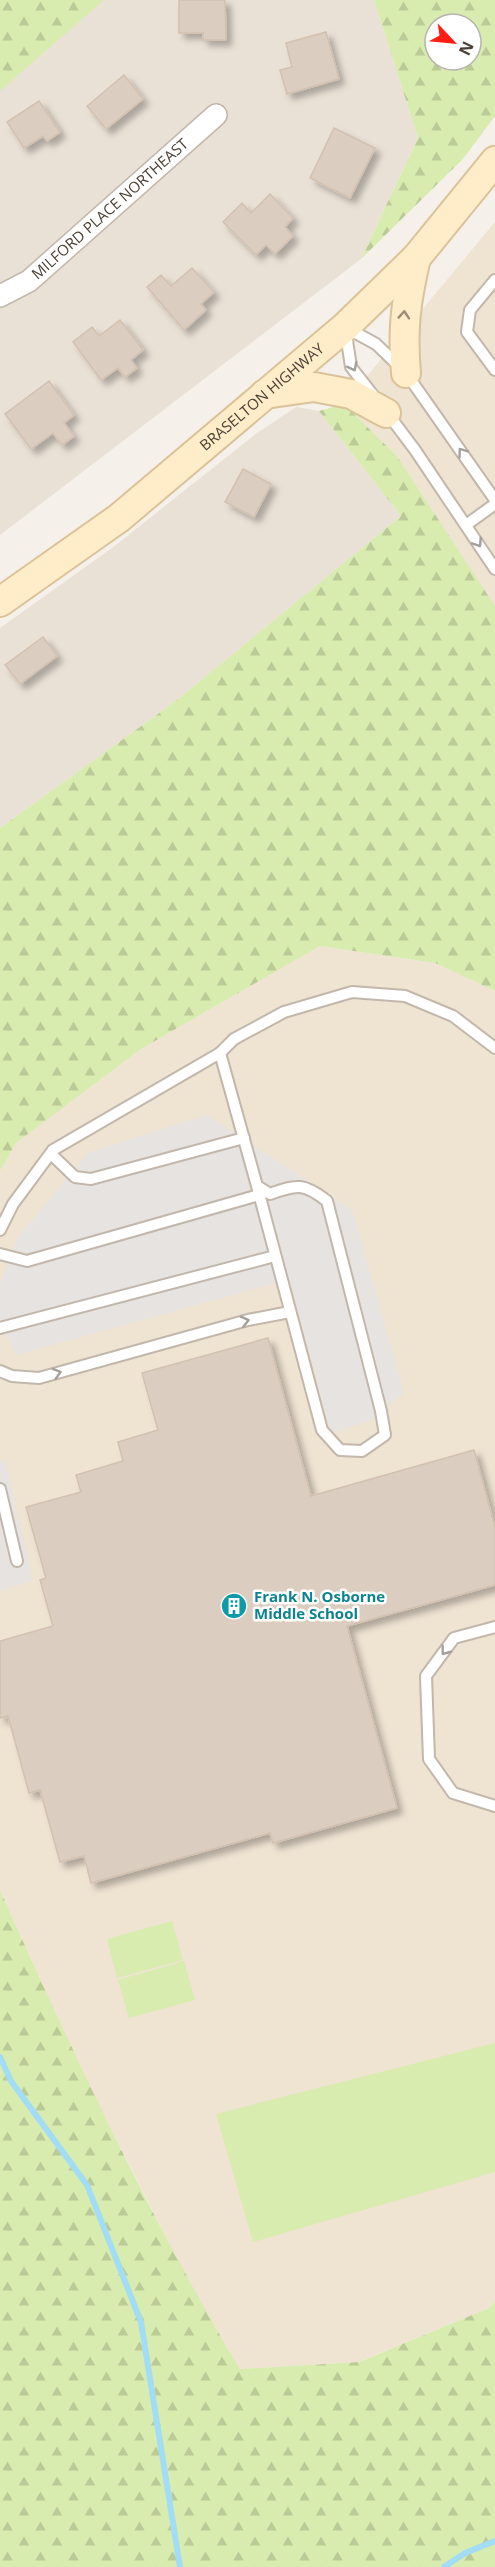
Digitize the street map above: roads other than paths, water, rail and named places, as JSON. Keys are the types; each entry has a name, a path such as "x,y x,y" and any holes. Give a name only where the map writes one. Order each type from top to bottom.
{"main road":[{"name":"BRASELTON HIGHWAY","path":"0,602 119,518 345,327 416,258 495,161"},
{"path":"406,374 403,339 405,304 416,258"},
{"path":"265,394 314,387 351,394 386,412"}],"street":[{"name":"MILFORD PLACE NORTHEAST","path":"0,296 29,281 216,114"}],"lane":[{"path":"495,280 470,310 467,332 495,370"},
{"path":"345,327 376,344 406,374 495,502 466,525"},
{"path":"345,327 351,368 415,450 495,569"},
{"path":"0,1230 13,1204 51,1154 144,1095 220,1053 234,1039 284,1012 352,992 405,996 453,1016 495,1048"},
{"path":"0,1254 27,1261 258,1190 270,1194 294,1185 312,1189 327,1201 381,1411 385,1436 362,1450 340,1450 322,1430 275,1256 258,1190 244,1138 220,1053"},
{"path":"51,1154 75,1176 92,1179 244,1138"},
{"path":"0,1328 275,1256"},
{"path":"0,1371 12,1376 39,1378 248,1320 290,1312"},
{"path":"0,1489 17,1561"},
{"path":"495,1627 454,1638 426,1676 429,1759 453,1793 495,1806"}],"waterway":[{"path":"0,2057 11,2081 87,2185 141,2322 180,2567"},
{"path":"444,2567 465,2553 495,2541"}],"place":[{"name":"Frank N. Osborne Middle School","path":"234,1606"}]}
